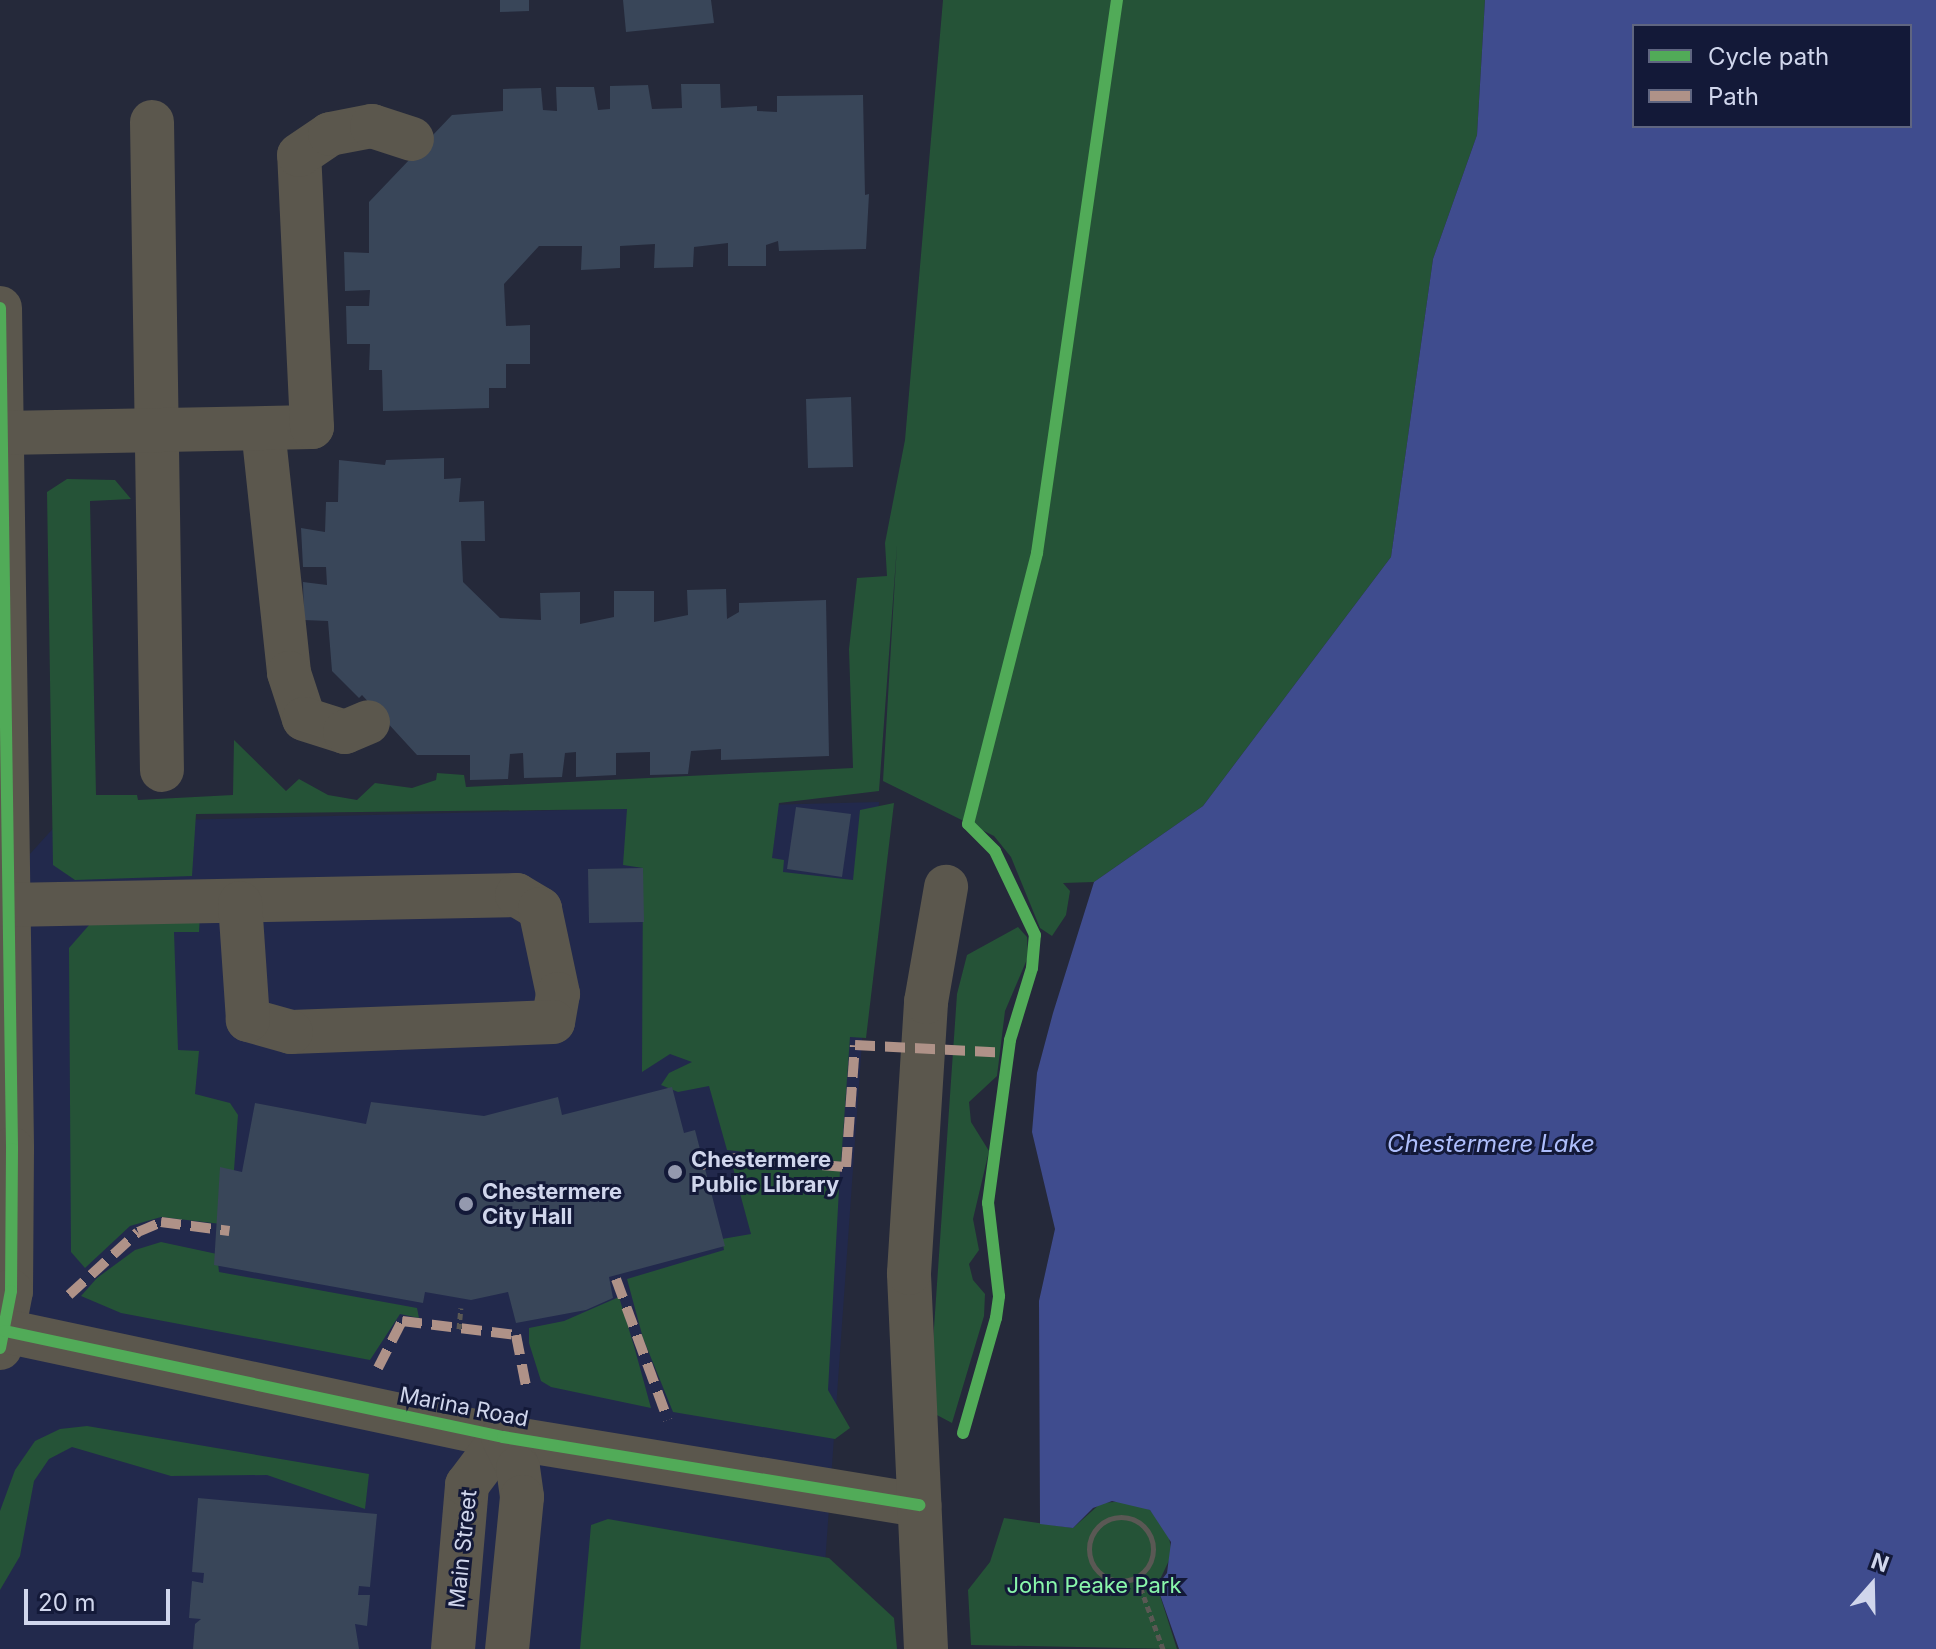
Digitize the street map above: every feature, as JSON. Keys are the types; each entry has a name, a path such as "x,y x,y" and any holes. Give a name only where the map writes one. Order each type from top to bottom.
{"street":[{"path":"152,122 162,770"},
{"path":"3,433 312,427 299,155 330,134 372,126 412,139"},
{"path":"0,308 2,656 12,1149 11,1291 2,1340"},
{"path":"263,429 289,673 304,719 345,732 368,722"},
{"path":"926,1649 909,1273 926,1002 946,887"},
{"path":"7,905 240,903 517,895 540,909 558,994 553,1022 291,1032 248,1020 240,903"},
{"name":"Marina Road","path":"2,1340 503,1437 919,1505"},
{"path":"503,1437 518,1468 522,1497 507,1649"},
{"name":"Main Street","path":"453,1649 467,1485 503,1437"}],"path":[{"path":"459,1329 461,1308"},
{"path":"1129,1517 1152,1539 1151,1562 1137,1578 1117,1582 1092,1564 1092,1533 1108,1520 1129,1517"},
{"path":"1137,1578 1163,1649"}],"shaded area":[{"path":"879,802 819,1649 0,1649 0,887 58,823"}],"green space":[{"path":"943,0 1485,0 1477,135 1433,259 1391,557 1203,806 1094,882 1063,883 1070,891 1066,915 1052,936 1040,928 1011,857 994,836 883,781 897,545 879,791 779,803 772,858 784,860 783,872 853,880 860,810 894,803 866,1038 850,1037 841,1162 727,1150 709,1086 678,1092 661,1085 669,1073 692,1062 670,1054 642,1072 643,868 623,865 627,809 196,814 192,876 75,880 53,865 47,492 67,479 115,480 131,499 90,501 96,795 137,795 138,800 233,795 234,740 286,791 299,779 328,795 357,800 375,783 412,788 436,780 437,773 464,775 466,787 853,768 849,649 857,578 887,576 885,543 905,440"},
{"path":"200,915 199,932 174,932 178,1050 199,1051 195,1094 230,1103 238,1115 230,1225 161,1217 130,1226 85,1268 71,1252 69,948 90,924"},
{"path":"1018,927 1027,937 1028,957 1005,1011 997,1076 969,1102 971,1122 989,1151 973,1219 979,1250 969,1264 973,1280 985,1294 984,1316 952,1423 935,1414 931,1371 957,994 967,955"},
{"path":"732,1164 840,1171 828,1390 850,1428 835,1439 673,1412 643,1338 627,1279 724,1250 722,1239 751,1234"},
{"path":"161,1242 217,1254 219,1272 417,1308 419,1318 400,1314 370,1360 121,1313 81,1296 97,1278 135,1250"},
{"path":"619,1297 651,1408 551,1387 541,1381 529,1343 529,1328 564,1321"},
{"path":"87,1426 369,1474 365,1509 267,1475 171,1476 72,1447 49,1459 34,1481 20,1556 0,1590 0,1511 15,1470 35,1441 60,1429"},
{"name":"John Peake Park","path":"1127,1501 1150,1510 1168,1532 1172,1554 1157,1586 1177,1649 971,1645 968,1590 990,1562 1004,1518 1073,1528 1101,1503"},
{"path":"608,1519 829,1558 894,1618 897,1649 580,1649 591,1525"}],"water":[{"name":"Chestermere Lake","path":"1485,0 1936,0 1936,1649 1179,1649 1157,1586 1167,1573 1171,1542 1150,1510 1112,1501 1093,1508 1073,1528 1040,1524 1039,1301 1055,1229 1032,1132 1037,1073 1053,1013 1094,882 1203,806 1391,557 1433,259 1477,135"}],"building":[{"path":"500,0 529,0 529,11 500,12"},
{"path":"623,0 711,0 714,23 626,32"},
{"path":"681,84 720,84 721,108 757,106 757,111 777,112 777,96 863,95 865,195 869,194 866,249 779,251 778,241 766,245 766,266 728,266 728,243 694,247 693,267 654,268 655,244 620,246 620,268 581,270 582,246 539,246 504,284 506,326 530,325 530,364 506,364 506,388 489,388 489,408 383,411 382,370 369,370 370,344 347,344 346,306 369,306 370,290 345,291 344,252 369,253 369,202 452,115 503,111 503,89 541,88 543,110 557,111 556,87 594,87 598,110 610,109 610,86 648,85 652,109 682,108"},
{"path":"851,397 853,467 808,468 806,399"},
{"path":"444,458 444,479 461,478 459,502 484,501 485,541 461,541 463,582 500,618 541,620 540,593 580,592 580,624 614,617 614,591 654,591 654,622 688,615 687,590 726,589 727,619 739,612 739,603 826,600 829,756 721,760 721,749 691,751 688,774 650,775 650,752 616,753 616,775 576,777 576,752 565,753 562,777 524,778 523,753 510,754 508,779 470,780 470,755 417,755 362,695 359,698 332,671 328,621 304,620 303,582 327,585 326,567 303,567 301,528 325,532 326,502 338,502 339,460 385,465 386,460"},
{"path":"796,807 851,814 842,877 787,869"},
{"path":"643,868 644,922 589,923 588,869"},
{"name":"Chestermere City Hall","path":"672,1087 684,1133 695,1130 725,1246 609,1277 613,1298 586,1310 516,1323 508,1292 471,1300 425,1292 423,1303 214,1265 220,1167 242,1172 255,1103 366,1124 371,1102 484,1116 558,1097 562,1115"},
{"path":"198,1498 377,1514 370,1587 359,1586 358,1595 370,1595 367,1626 355,1624 359,1649 193,1649 195,1624 201,1619 189,1618 192,1581 203,1583 204,1573 192,1572"}],"marked path":[{"path":"702,1165 733,1158 846,1167 855,1045 1009,1053"},
{"path":"69,1295 138,1232 161,1222 229,1231"},
{"path":"616,1279 668,1420"},
{"path":"378,1368 402,1321 516,1335 527,1391"}],"cycle path":[{"path":"963,1433 996,1318 999,1296 988,1203 1010,1040 1032,968 1035,935 995,851 968,824 1037,553 1117,0"},
{"path":"0,308 12,1149 11,1291 0,1348"},
{"path":"5,1331 503,1437 919,1505"}],"place":[{"name":"Chestermere Public Library","path":"675,1172"},
{"name":"Chestermere City Hall","path":"466,1204"}]}
